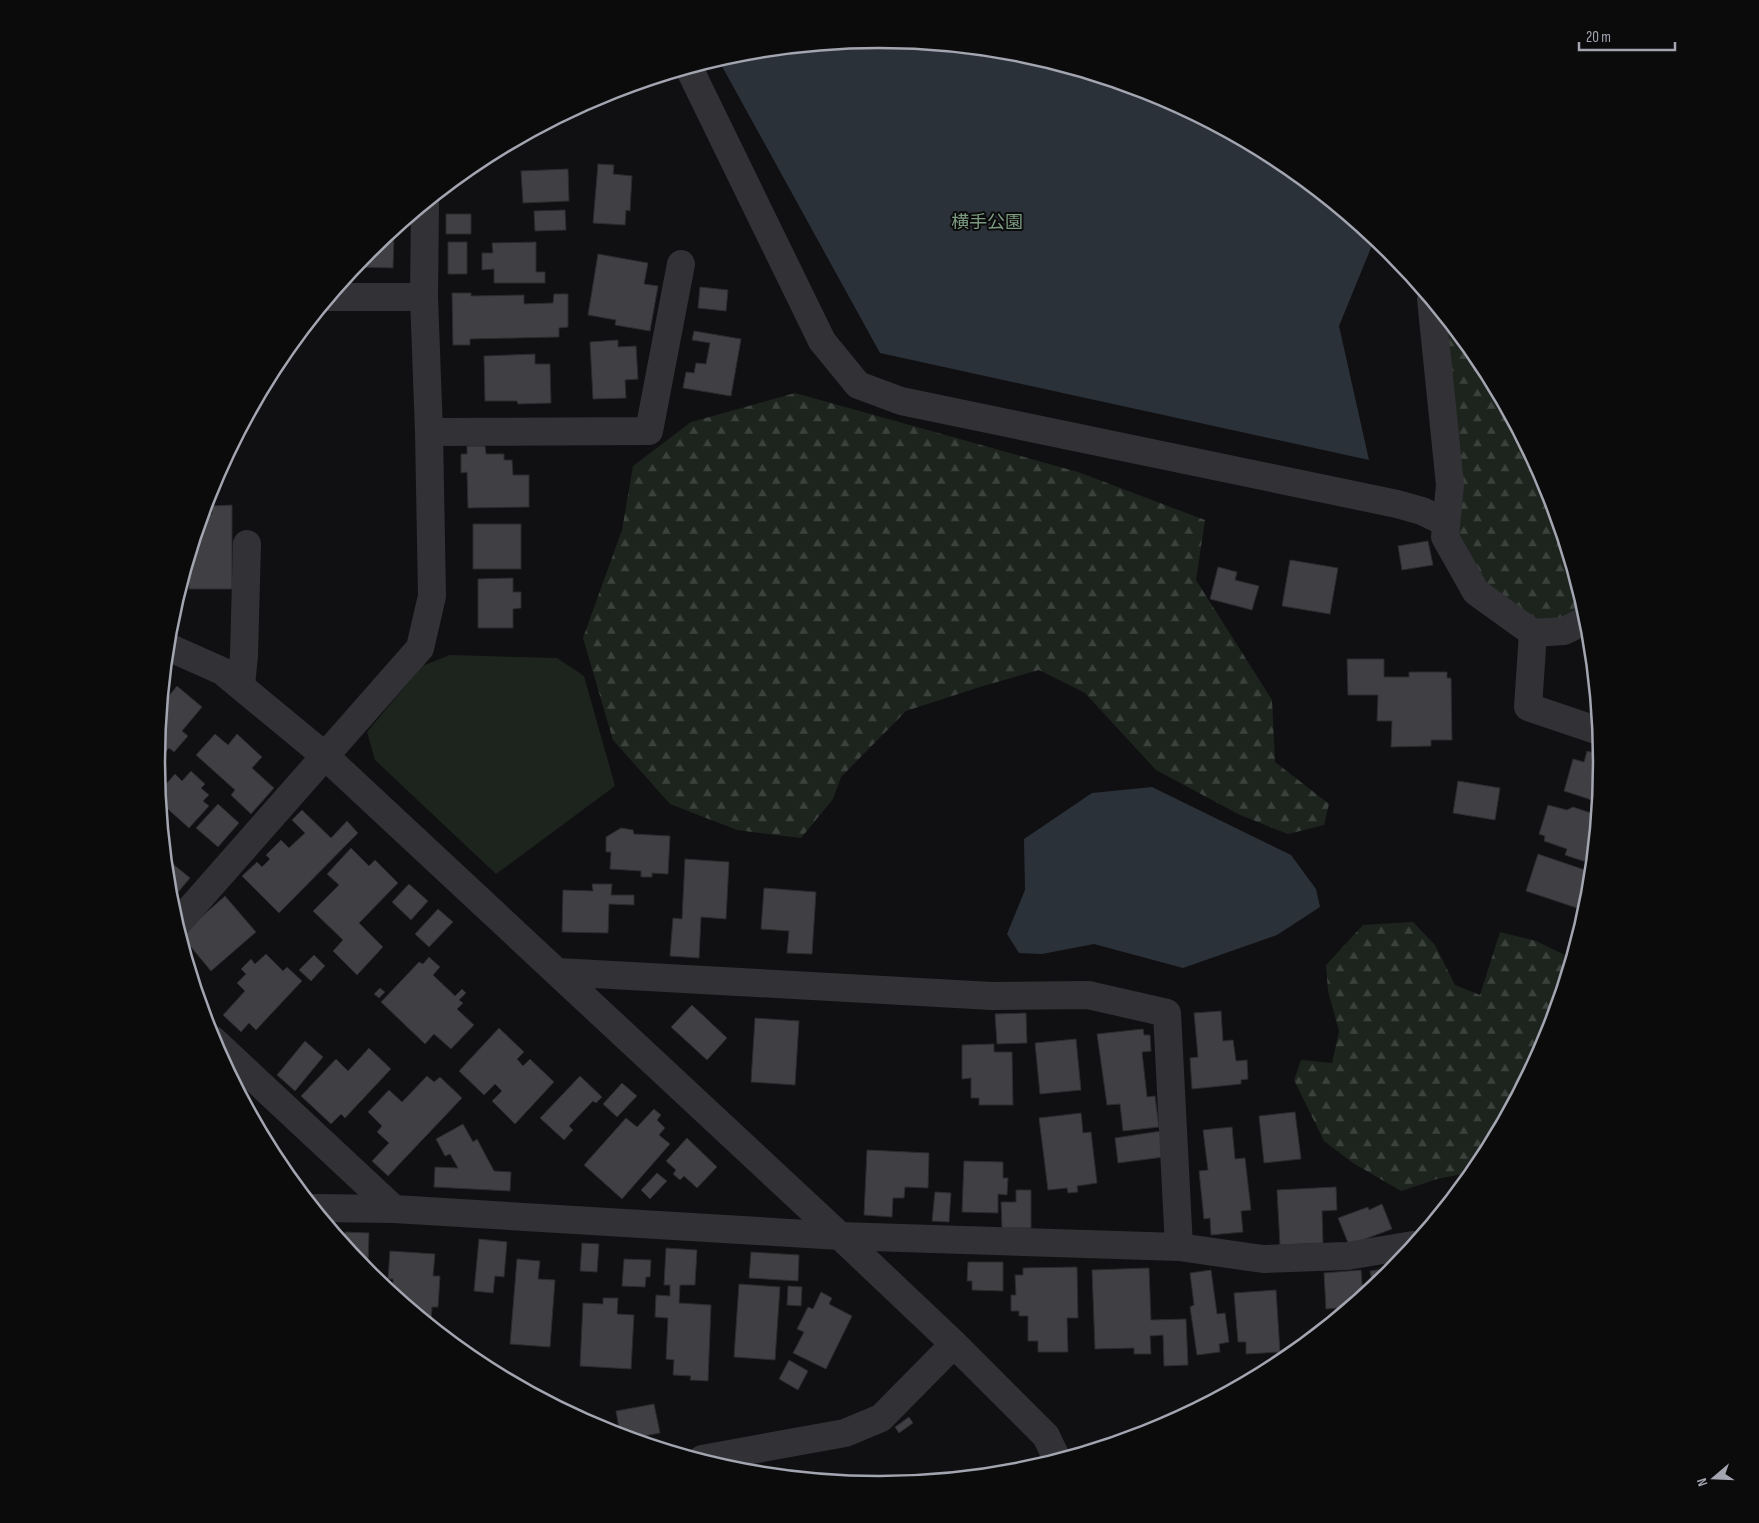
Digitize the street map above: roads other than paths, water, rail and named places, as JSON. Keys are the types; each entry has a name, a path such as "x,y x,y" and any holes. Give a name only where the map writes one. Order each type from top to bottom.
{"street":[{"path":"691,73 822,341 858,385 901,401 1397,504 1446,522"},
{"path":"183,917 420,648 432,596 424,297 425,212"},
{"path":"429,432 649,431 681,264"},
{"path":"338,297 424,297"},
{"path":"1432,310 1450,484 1445,537 1476,592 1533,633 1564,631 1580,623"},
{"path":"241,686 244,655 246,544"},
{"path":"1533,633 1528,707 1593,729"},
{"path":"175,650 222,671 325,756 954,1344 1046,1436 1054,1453"},
{"path":"558,972 992,996 1088,996 1167,1013 1179,1247"},
{"path":"229,1055 394,1209"},
{"path":"323,1208 394,1209 840,1236 1179,1247 1263,1259 1346,1256 1402,1247"},
{"path":"717,1456 845,1433 881,1418 954,1344"}],"park label":[{"name":"横手公園","path":"987,222"}]}
